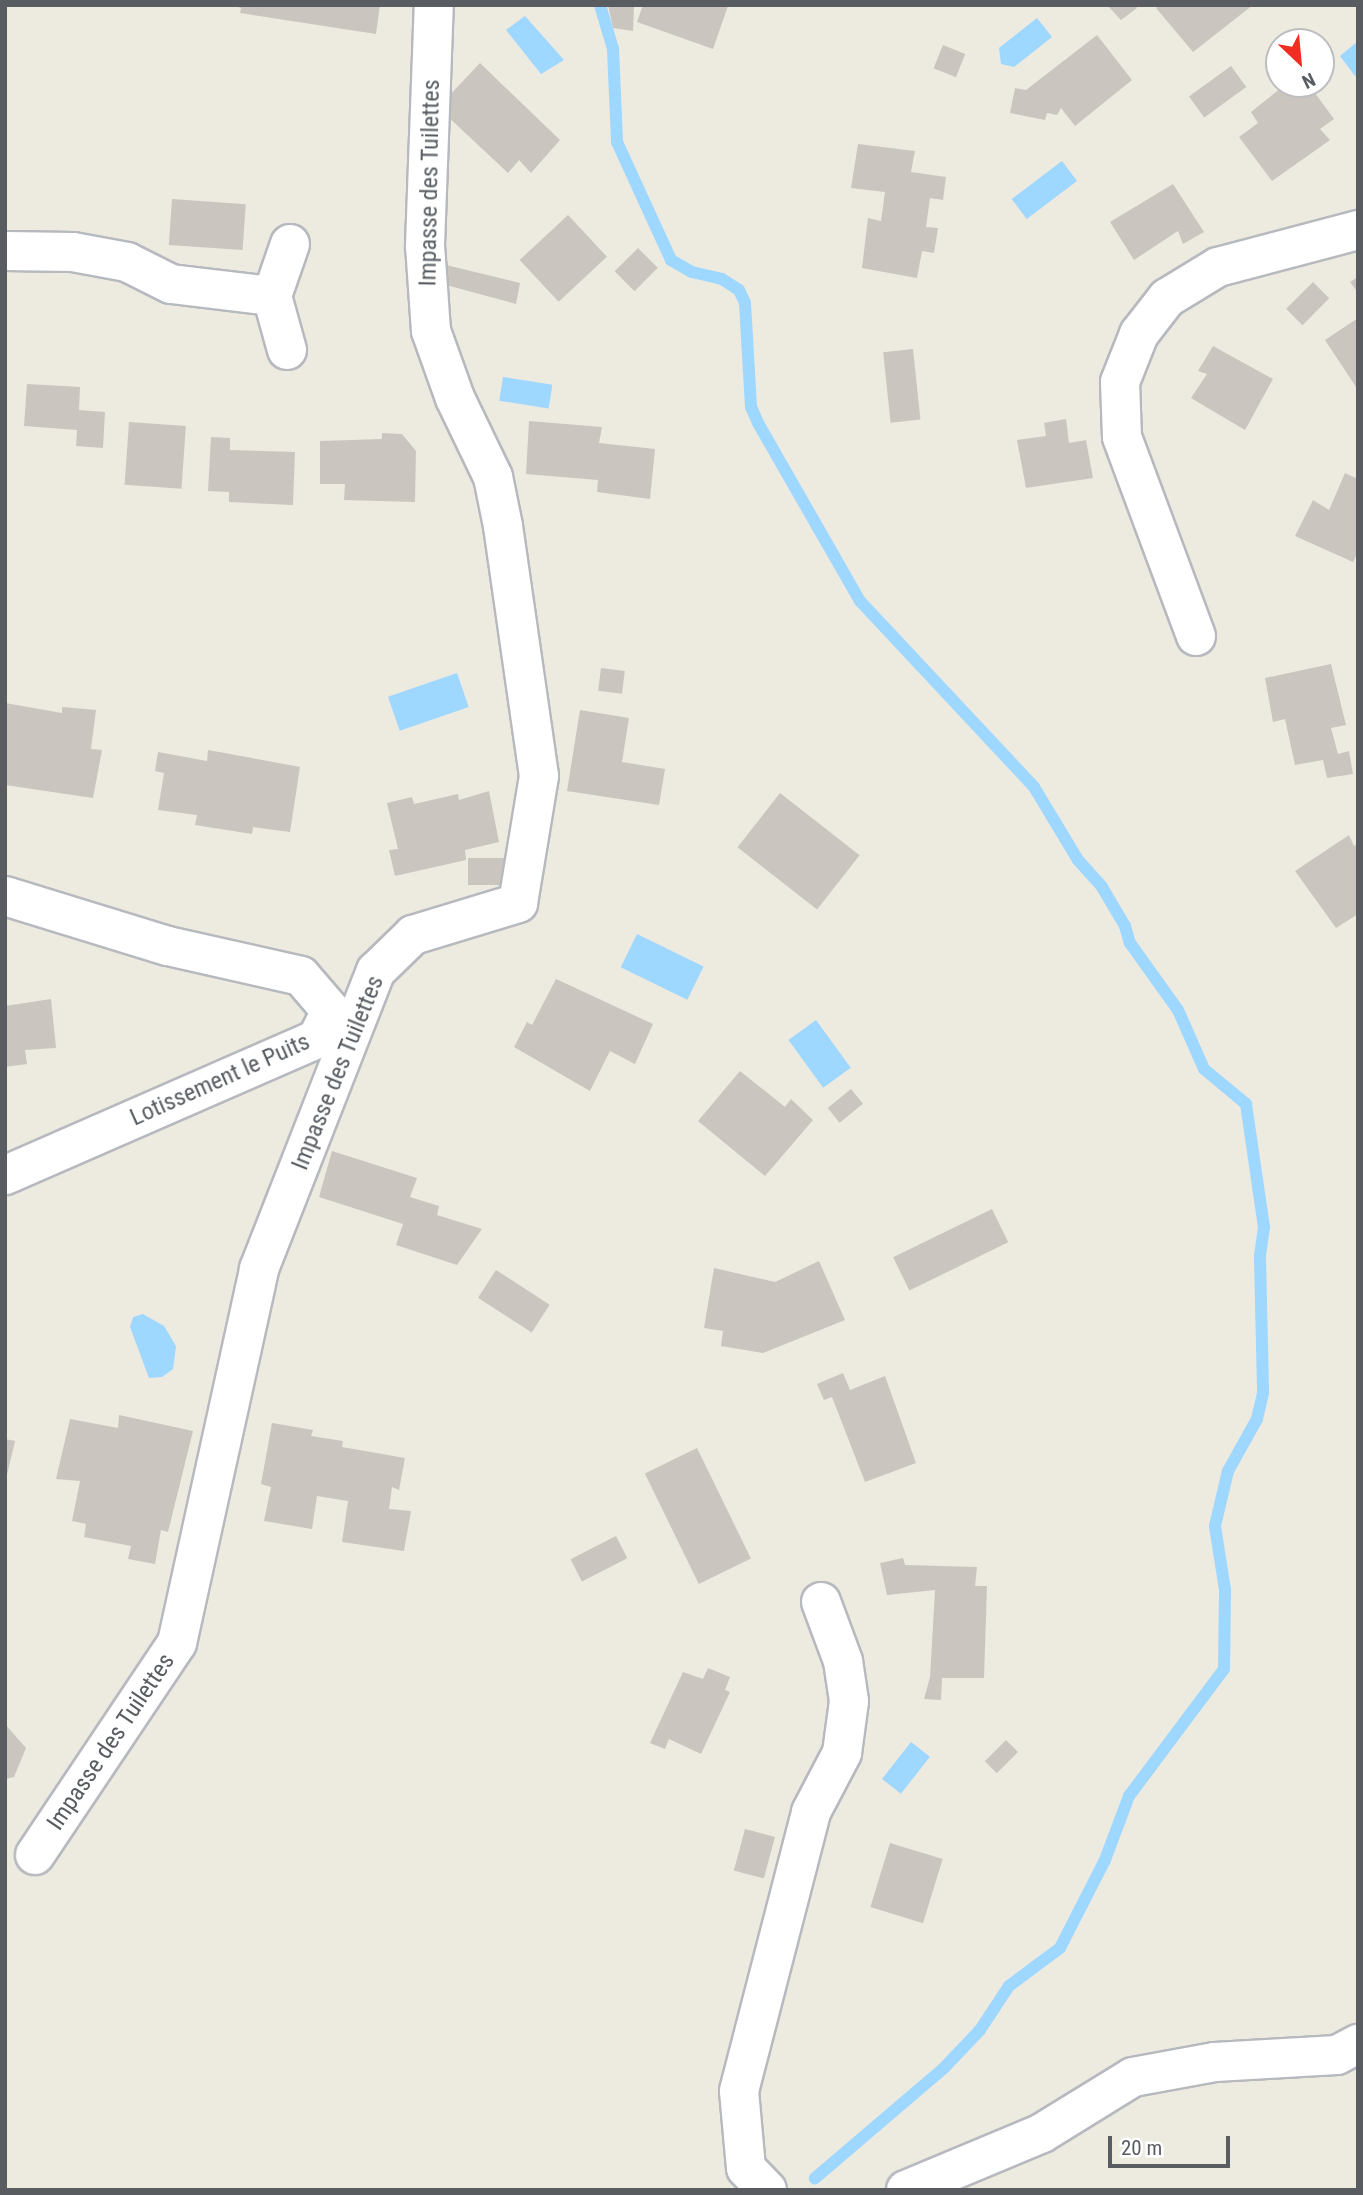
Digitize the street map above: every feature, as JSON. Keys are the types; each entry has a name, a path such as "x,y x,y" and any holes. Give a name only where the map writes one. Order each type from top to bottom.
{"street":[{"name":"Impasse des Tuilettes","path":"35,1855 177,1643 259,1269 376,971 413,935 518,904 539,776 503,526 493,477 455,398 431,331 425,245 434,5"},
{"path":"1196,636 1122,437 1121,382 1139,334 1167,298 1219,267 1358,230"},
{"path":"288,350 272,296 290,244"},
{"path":"5,251 73,252 127,262 171,284 272,296"},
{"name":"Lotissement le Puits","path":"5,896 168,946 301,976 331,1011 317,1039 5,1175"},
{"path":"767,2190 746,2168 739,2091 811,1811 842,1753 849,1700 843,1661 821,1602"},
{"path":"906,2190 1042,2133 1133,2077 1215,2062 1337,2055 1358,2044"}],"water":[{"path":"525,16 564,60 541,74 506,30"},
{"path":"1037,18 1052,37 1014,67 1001,64 999,48"},
{"path":"1358,41 1358,74 1355,76 1340,56"},
{"path":"1062,161 1077,181 1027,219 1012,199"},
{"path":"503,377 552,385 549,409 499,401"},
{"path":"457,673 469,707 400,731 388,697"},
{"path":"637,934 704,966 687,1000 621,967"},
{"path":"816,1020 851,1068 823,1088 788,1040"},
{"path":"143,1314 164,1326 176,1346 173,1369 162,1377 149,1378 130,1327 133,1317"},
{"path":"911,1742 930,1757 901,1794 882,1779"}],"building":[{"path":"231,5 380,5 376,34 240,13 241,8"},
{"path":"608,5 634,5 633,31 613,28"},
{"path":"643,5 728,6 713,49 637,22"},
{"path":"1107,5 1135,5 1137,8 1121,20"},
{"path":"1159,5 1253,5 1193,52 1156,8"},
{"path":"1097,35 1132,80 1075,126 1061,108 1057,115 1047,113 1045,120 1010,113 1015,88 1026,90"},
{"path":"943,45 965,54 956,77 934,68"},
{"path":"480,63 560,140 531,173 519,160 508,173 444,113 444,101"},
{"path":"1231,66 1246,87 1204,118 1189,97"},
{"path":"1268,98 1319,98 1334,119 1320,129 1330,140 1272,181 1239,137 1258,123 1251,112"},
{"path":"858,144 915,151 911,172 946,177 943,200 930,198 926,227 938,228 934,253 922,251 917,278 862,268 868,218 881,221 885,192 851,188"},
{"path":"1173,184 1204,232 1183,244 1178,231 1134,260 1110,222"},
{"path":"172,199 246,204 243,250 169,245"},
{"path":"568,215 607,257 559,302 520,260"},
{"path":"638,248 658,268 634,291 615,271"},
{"path":"446,265 520,283 516,304 446,285"},
{"path":"1358,277 1358,293 1350,282"},
{"path":"1313,282 1329,298 1302,325 1286,309"},
{"path":"1358,318 1358,390 1325,340"},
{"path":"1213,346 1273,379 1245,430 1191,398 1207,374 1198,371"},
{"path":"913,349 920,420 891,423 883,352"},
{"path":"27,384 80,387 79,410 105,412 103,448 76,446 77,430 24,426"},
{"path":"1066,419 1069,443 1086,440 1093,478 1026,488 1017,440 1046,436 1044,423"},
{"path":"529,421 602,427 599,443 655,449 650,499 597,492 598,480 526,474"},
{"path":"129,422 186,426 181,489 125,485"},
{"path":"382,433 402,434 416,451 415,502 344,500 345,484 320,484 320,441 382,439"},
{"path":"211,437 230,438 230,450 295,452 293,505 229,502 229,492 208,491"},
{"path":"1345,473 1358,479 1358,552 1353,562 1295,536 1313,500 1329,510"},
{"path":"1331,664 1346,725 1331,728 1338,754 1349,751 1353,774 1327,778 1323,760 1295,765 1285,719 1273,722 1265,678"},
{"path":"601,668 625,671 622,694 598,691"},
{"path":"5,703 62,713 62,707 96,710 91,749 102,750 93,798 5,785"},
{"path":"580,710 629,718 622,762 665,769 659,805 567,791"},
{"path":"208,750 300,767 290,832 253,827 252,834 195,825 197,815 158,810 164,773 155,771 158,752 207,761"},
{"path":"489,791 499,842 465,850 466,860 395,876 389,850 398,849 387,803 412,797 414,804 458,794 459,800"},
{"path":"780,793 860,855 817,910 738,847"},
{"path":"1349,835 1354,846 1358,843 1358,914 1336,928 1295,871"},
{"path":"468,858 512,858 512,885 468,885"},
{"path":"556,979 653,1024 635,1064 610,1051 590,1091 514,1047 527,1022 532,1025"},
{"path":"51,999 56,1048 25,1050 27,1064 5,1067 5,1006"},
{"path":"740,1071 785,1107 791,1099 813,1120 765,1176 698,1121"},
{"path":"851,1089 863,1104 840,1123 828,1108"},
{"path":"332,1151 417,1178 410,1197 439,1206 437,1215 482,1229 457,1265 396,1245 403,1224 319,1197"},
{"path":"992,1209 1008,1242 909,1290 893,1257"},
{"path":"819,1261 845,1320 763,1353 721,1346 723,1331 704,1328 714,1268 775,1282"},
{"path":"496,1270 550,1305 532,1333 478,1298"},
{"path":"843,1373 850,1390 885,1376 916,1463 865,1482 832,1397 824,1400 817,1384"},
{"path":"119,1415 193,1431 168,1532 161,1530 155,1564 128,1559 131,1546 84,1537 86,1524 72,1521 80,1481 56,1479 70,1419 118,1428"},
{"path":"272,1423 313,1430 311,1436 343,1441 342,1447 405,1458 399,1490 392,1487 389,1509 411,1511 404,1551 342,1542 348,1501 317,1496 312,1529 264,1521 271,1487 261,1484"},
{"path":"5,1439 15,1441 6,1479 5,1478"},
{"path":"697,1448 751,1559 699,1584 645,1473"},
{"path":"616,1536 627,1558 582,1581 571,1559"},
{"path":"903,1558 905,1565 977,1567 975,1586 987,1586 984,1678 942,1678 941,1700 924,1699 930,1677 935,1590 887,1595 880,1563"},
{"path":"708,1668 730,1677 725,1690 730,1692 701,1754 669,1739 665,1749 650,1743 683,1672 703,1679"},
{"path":"5,1724 26,1748 14,1777 5,1779"},
{"path":"1006,1740 1018,1752 997,1773 985,1761"},
{"path":"745,1829 775,1837 764,1879 734,1871"},
{"path":"890,1843 943,1859 923,1923 870,1907"}],"waterway":[{"path":"600,5 613,49 617,142 671,260 692,272 722,279 739,290 745,303 751,407 758,423 860,601 1034,787 1078,860 1102,887 1125,926 1130,943 1178,1010 1204,1069 1246,1104 1264,1227 1260,1257 1263,1393 1257,1419 1228,1471 1215,1526 1225,1590 1224,1669 1129,1796 1105,1860 1060,1948 1009,1986 980,2030 944,2068 815,2178"}]}
